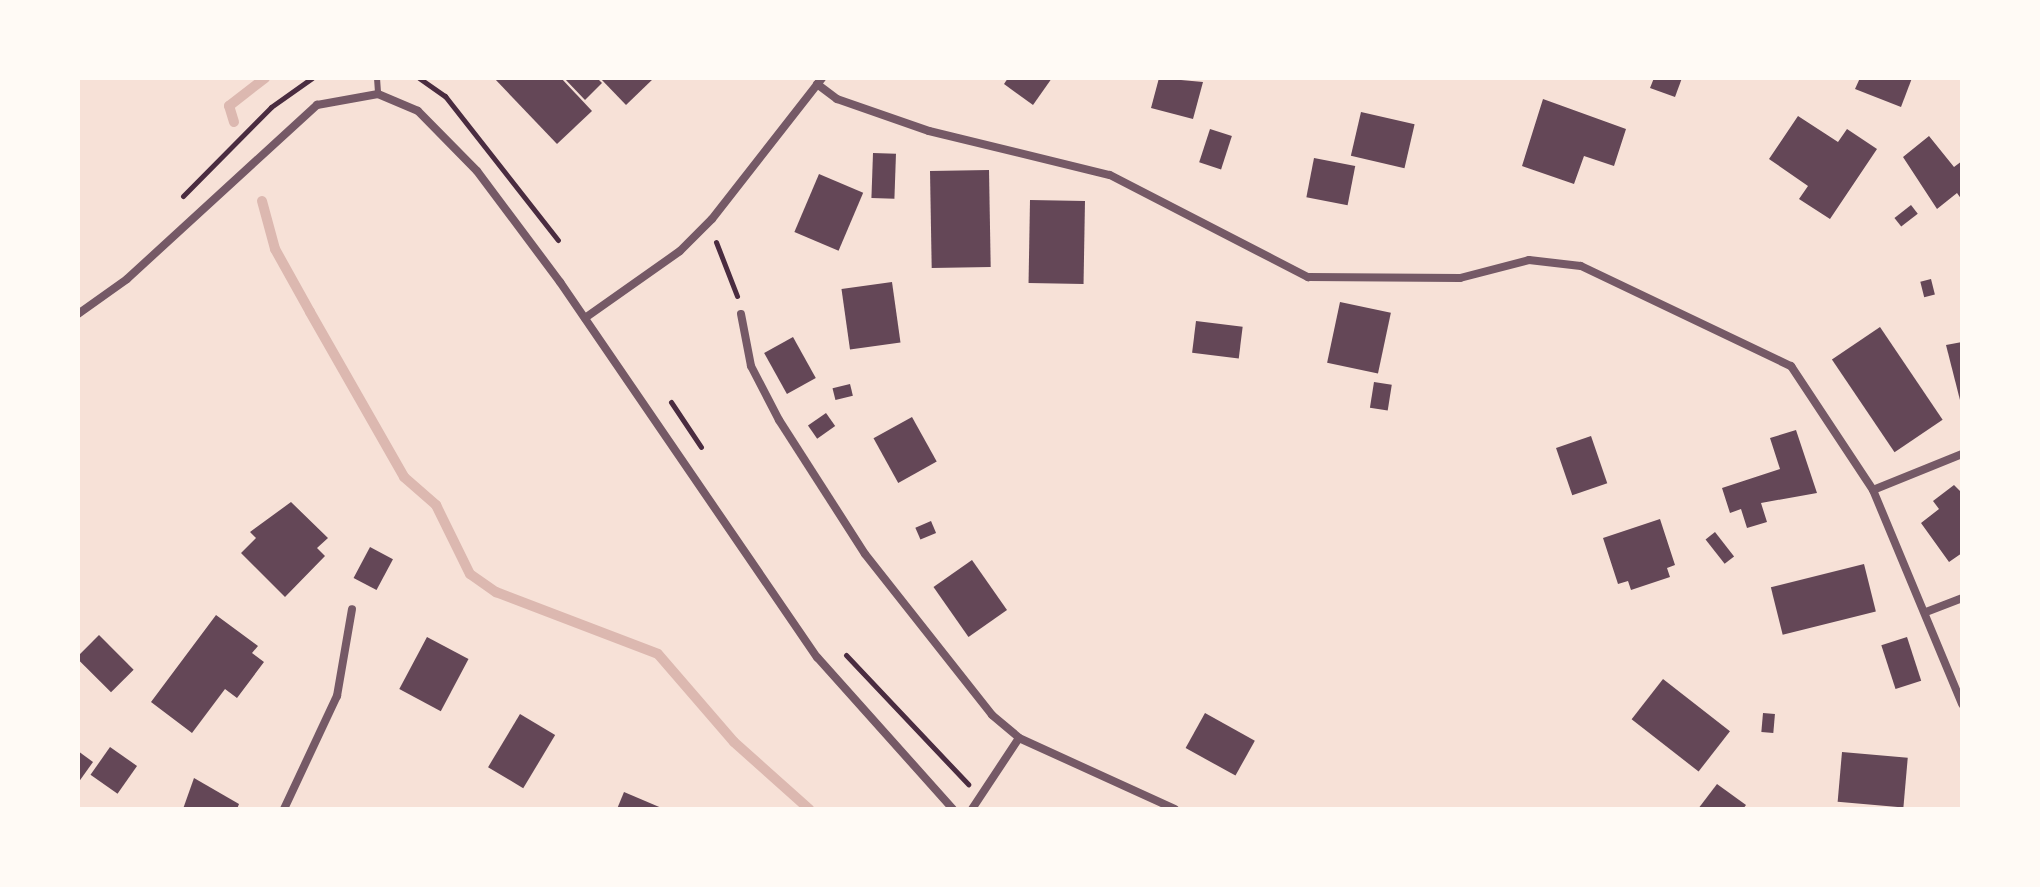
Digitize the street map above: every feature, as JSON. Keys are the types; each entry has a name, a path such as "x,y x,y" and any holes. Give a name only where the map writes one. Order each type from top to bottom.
{"street":[{"path":"585,318 709,222 820,81 837,99 929,131 1110,175 1308,277 1460,278 1529,260 1581,266 1791,366 1873,490 1962,704"},
{"path":"78,314 127,279 292,122 331,99 378,94 418,111 441,131 585,318 817,657 953,809"},
{"path":"741,314 751,366 779,420 865,554 992,715 1019,738 1175,809"},
{"path":"1873,490 1962,454"},
{"path":"1926,612 1962,598"},
{"path":"284,809 337,696 352,609"},
{"path":"972,809 1019,738"}],"lane":[{"path":"377,78 378,94"}],"path":[{"path":"179,200 271,107 312,78"},
{"path":"419,78 445,96 561,245"},
{"path":"709,222 741,314"},
{"path":"666,395 709,459"},
{"path":"839,647 980,798"}],"building":[{"path":"494,78 561,78 592,111 557,144"},
{"path":"564,78 597,78 602,83 585,100"},
{"path":"600,78 654,78 626,105"},
{"path":"1008,78 1052,78 1033,105 1004,84"},
{"path":"1159,78 1203,82 1193,119 1151,108"},
{"path":"1654,78 1682,78 1675,97 1650,88"},
{"path":"1860,78 1912,78 1901,107 1855,89"},
{"path":"1543,99 1626,129 1614,166 1584,156 1574,184 1522,166"},
{"path":"1361,112 1415,124 1404,168 1351,156"},
{"path":"1798,116 1838,142 1847,129 1877,149 1830,219 1799,199 1808,186 1769,159"},
{"path":"1210,129 1232,136 1221,169 1199,162"},
{"path":"1929,136 1954,167 1962,161 1962,200 1957,193 1937,209 1903,157"},
{"path":"873,153 896,154 894,199 871,198"},
{"path":"1314,158 1355,166 1348,205 1306,197"},
{"path":"989,170 991,267 932,268 930,171"},
{"path":"819,174 863,193 839,251 794,232"},
{"path":"1030,200 1085,201 1084,284 1029,283"},
{"path":"1911,205 1918,214 1901,227 1894,218"},
{"path":"1931,279 1935,295 1924,297 1920,282"},
{"path":"892,282 900,342 850,350 841,289"},
{"path":"1340,302 1391,313 1378,373 1327,363"},
{"path":"1196,321 1243,327 1239,358 1192,353"},
{"path":"1880,327 1943,420 1895,452 1832,359"},
{"path":"793,337 816,378 787,394 764,353"},
{"path":"1962,342 1962,404 1961,404 1946,345"},
{"path":"1374,382 1392,385 1388,410 1370,408"},
{"path":"850,384 853,396 835,400 833,388"},
{"path":"826,413 835,426 817,439 808,426"},
{"path":"912,417 937,462 898,483 874,438"},
{"path":"1796,430 1817,493 1761,503 1767,522 1747,528 1741,509 1730,513 1722,488 1780,469 1770,438"},
{"path":"1591,436 1607,483 1572,495 1556,448"},
{"path":"1954,485 1962,493 1962,553 1949,562 1921,523 1939,509 1933,501"},
{"path":"291,502 328,538 317,548 325,556 285,597 241,553 256,538 250,532"},
{"path":"1660,519 1675,565 1667,568 1670,577 1631,590 1628,581 1618,584 1603,538"},
{"path":"931,521 936,533 920,540 915,528"},
{"path":"1715,532 1734,556 1725,564 1706,539"},
{"path":"370,547 393,559 377,590 354,578"},
{"path":"972,560 1007,610 968,637 933,587"},
{"path":"1864,564 1876,612 1783,635 1771,587"},
{"path":"216,615 258,646 252,653 264,662 237,698 225,689 192,733 151,702"},
{"path":"99,635 134,670 111,692 78,659"},
{"path":"427,637 468,659 441,711 399,689"},
{"path":"1907,637 1921,681 1896,689 1881,645"},
{"path":"1663,679 1730,731 1699,772 1632,719"},
{"path":"1205,713 1255,741 1235,776 1186,748"},
{"path":"1763,713 1775,714 1773,733 1761,732"},
{"path":"520,714 555,735 523,788 488,767"},
{"path":"110,747 137,766 118,794 90,775"},
{"path":"78,751 93,762 78,783"},
{"path":"1842,752 1908,758 1903,808 1838,802"},
{"path":"194,778 239,804 237,809 183,809"},
{"path":"1717,784 1746,805 1743,809 1698,809"},
{"path":"624,792 664,809 617,809"}],"waterway":[{"path":"234,122 229,106 265,78"},
{"path":"262,201 275,249 310,312 404,477 436,505 470,574 496,592 658,654 734,742 809,809"}]}
